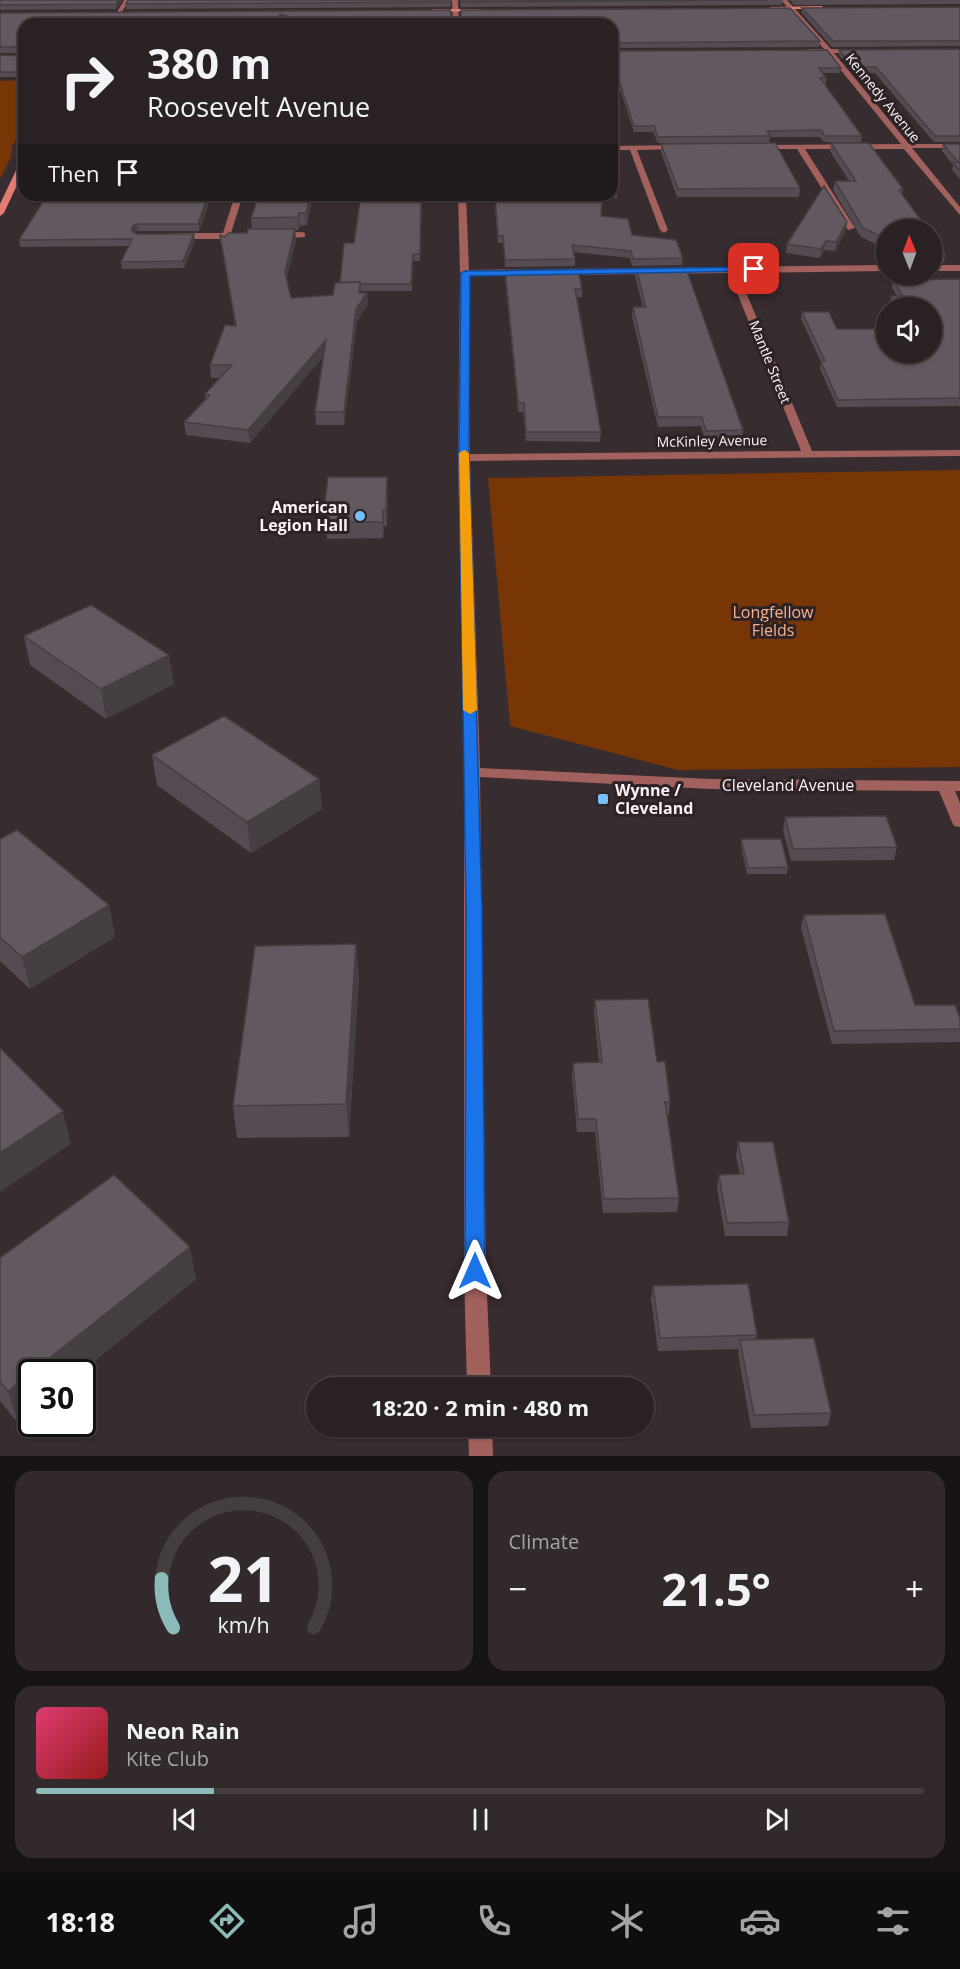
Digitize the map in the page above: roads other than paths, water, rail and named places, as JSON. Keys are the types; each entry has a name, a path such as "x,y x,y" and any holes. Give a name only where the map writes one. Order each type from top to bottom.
{"street":[{"path":"116,16 127,0"},
{"path":"455,0 456,18"},
{"name":"Kennedy Avenue","path":"784,0 829,51 960,212"},
{"path":"766,9 836,8"},
{"path":"420,11 492,11"},
{"path":"106,13 116,16 126,13"},
{"path":"794,51 865,51"},
{"path":"800,146 851,228"},
{"path":"752,147 960,146"},
{"path":"618,148 693,147"},
{"path":"633,148 664,230"},
{"path":"0,213 18,175"},
{"path":"225,239 237,201"},
{"path":"462,201 465,273 464,458 472,772 475,1271 479,1377"},
{"path":"160,236 225,239 248,236"},
{"path":"270,236 302,236"},
{"path":"545,272 876,268"},
{"path":"942,268 960,268"},
{"name":"Mantle Street","path":"732,269 808,455"},
{"path":"465,273 534,272"},
{"name":"McKinley Avenue","path":"464,458 960,453"},
{"name":"Cleveland Avenue","path":"472,772 710,784 952,786"},
{"path":"952,786 960,822"},
{"path":"480,1437 481,1456"}],"place":[{"name":"American Legion Hall","path":"360,516"},
{"name":"Wynne / Cleveland","path":"603,799"}],"park label":[{"name":"Longfellow Fields","path":"773,621"}]}
